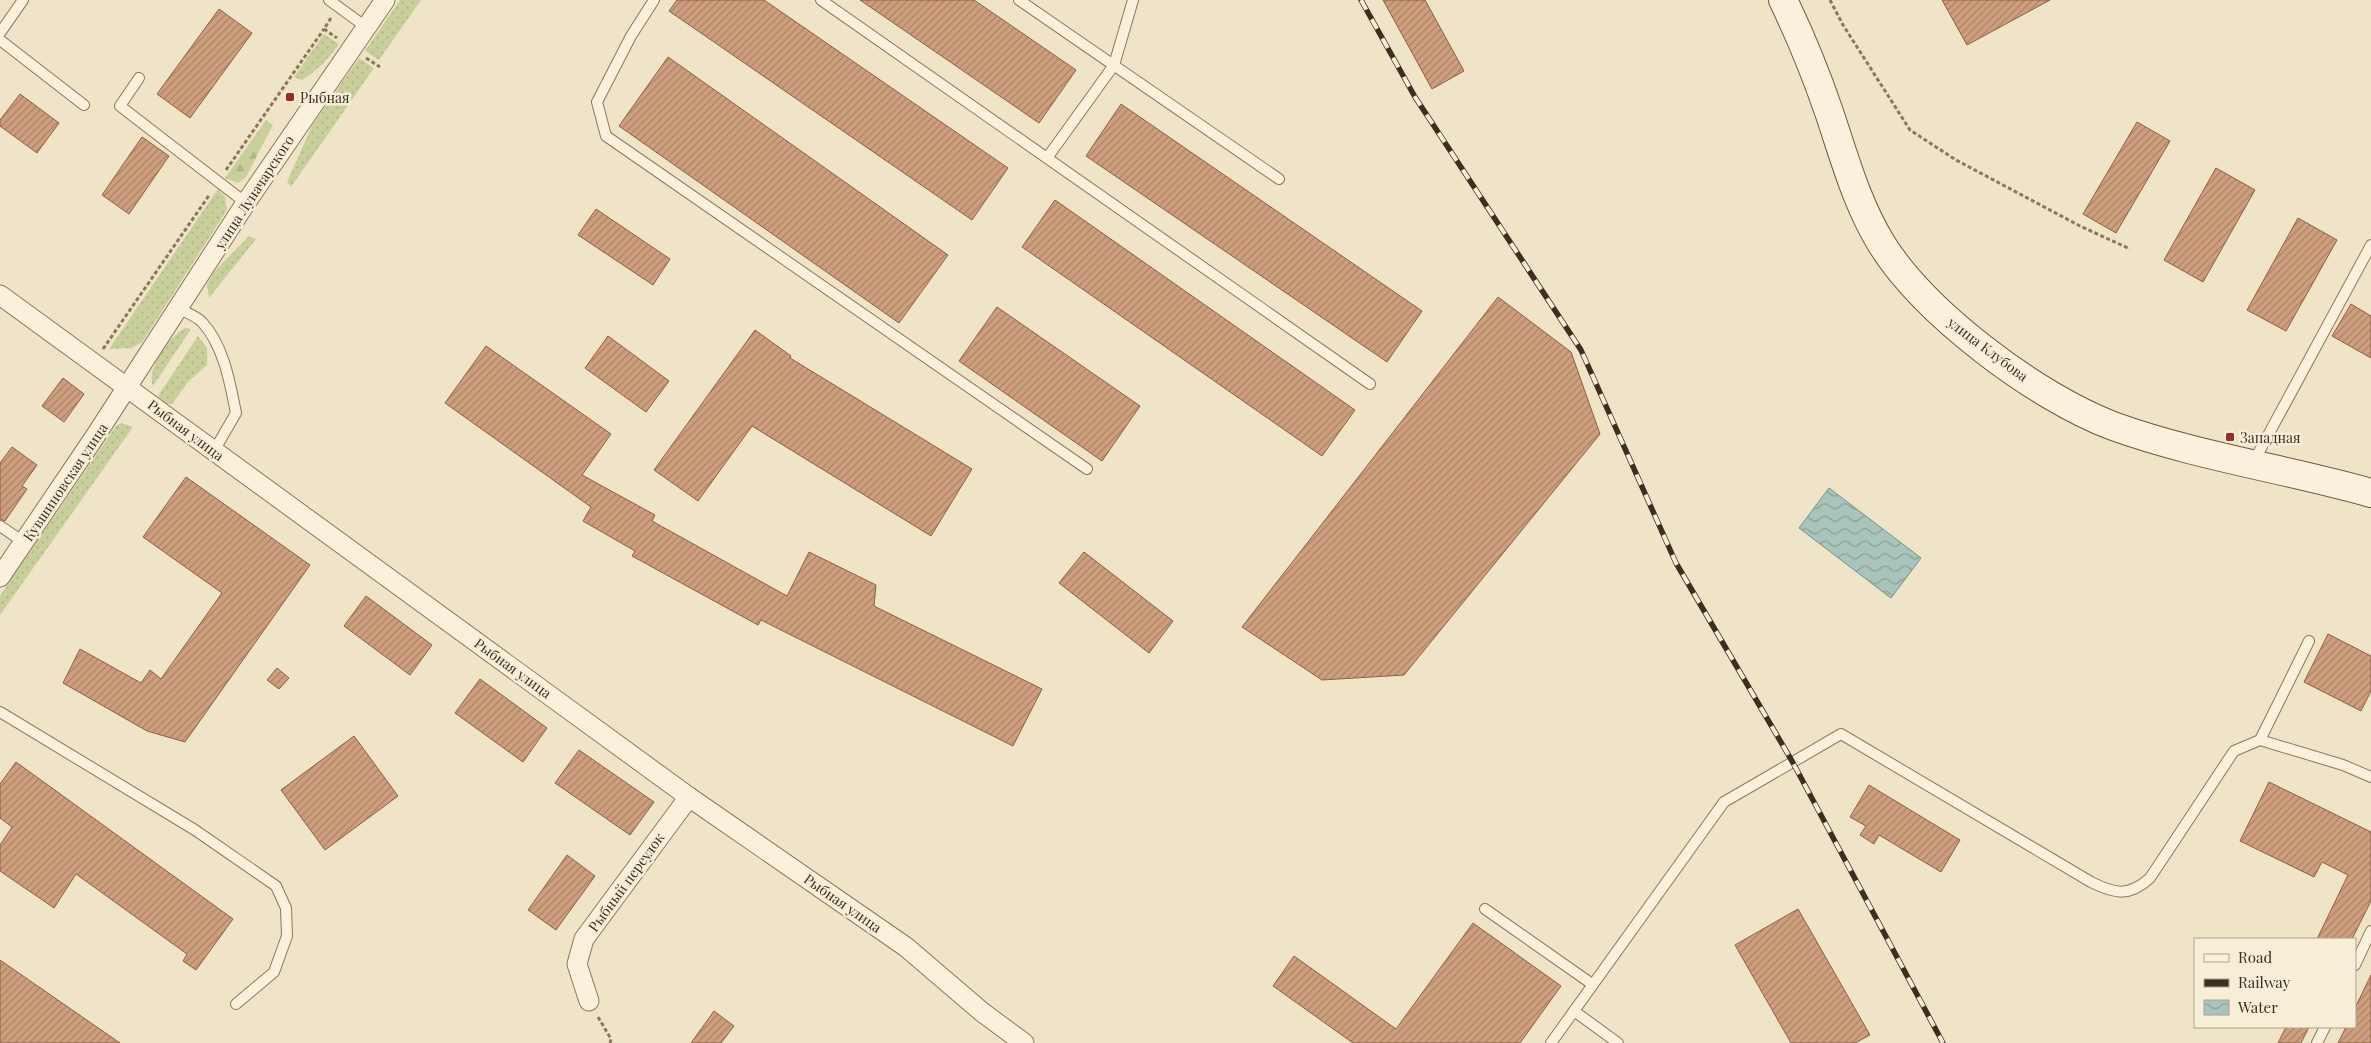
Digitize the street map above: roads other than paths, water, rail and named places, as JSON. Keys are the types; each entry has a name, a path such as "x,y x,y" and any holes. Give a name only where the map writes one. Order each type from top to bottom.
{"main road":[{"name":"улица Клубова","path":"1782,0 1828,109 1851,182 1886,250 1900,270 1927,299 1997,359 2026,379 2113,425 2252,464 2371,493"}],"street":[{"name":"улица Луначарского","path":"128,386 246,203 385,0"},
{"name":"Рыбная улица","path":"0,295 128,386 214,451 689,796 906,947 982,1012 1024,1043"},
{"name":"Кувшиновская улица","path":"0,577 25,543 128,386"},
{"name":"Рыбный переулок","path":"589,1001 577,964 584,939 689,796"}],"lane":[{"path":"0,32 22,0"},
{"path":"329,0 366,27"},
{"path":"654,0 631,36 597,102 606,136 1087,469"},
{"path":"821,0 1370,384"},
{"path":"1019,0 1280,178"},
{"path":"1047,158 1114,65 1133,0"},
{"path":"0,40 84,105"},
{"path":"139,78 120,106 246,203"},
{"path":"2252,464 2371,245"},
{"path":"178,308 201,322 219,351 230,381 236,413 214,451"},
{"path":"0,526 25,543"},
{"path":"2260,740 2309,641"},
{"path":"0,712 196,830 276,886 286,908 287,936 274,972 236,1004"},
{"path":"1551,1043 1724,802 1841,734 2091,882 2108,890 2125,892 2139,888 2150,878 2234,751 2260,740 2343,765 2371,777"},
{"path":"1485,909 1592,984"},
{"path":"2356,963 2371,931"},
{"path":"1574,1011 1618,1043"},
{"path":"2317,1043 2324,1028"}],"water":[{"path":"1829,488 1921,558 1891,598 1799,528"}],"railway":[{"path":"1361,0 1415,97 1581,350 1676,563 1792,761 1943,1043"}],"place":[{"name":"Рыбная","path":"290,97"},
{"name":"Западная","path":"2230,437"}]}
